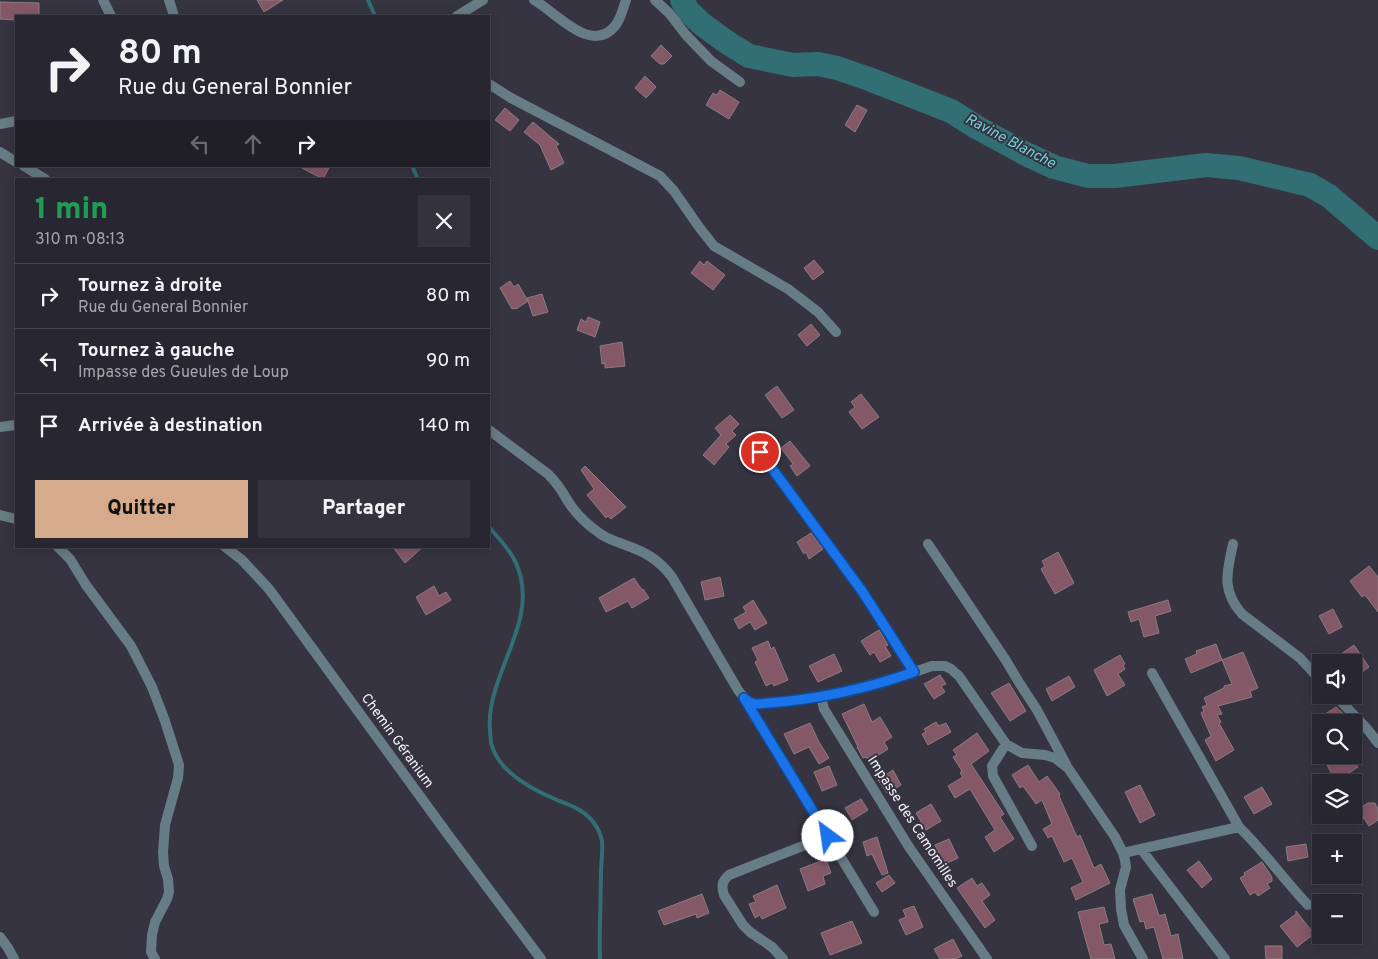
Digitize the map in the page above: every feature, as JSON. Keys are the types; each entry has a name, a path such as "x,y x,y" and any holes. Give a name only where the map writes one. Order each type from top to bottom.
{"street":[{"path":"102,0 110,15"},
{"path":"169,0 174,15"},
{"path":"459,15 483,0"},
{"path":"534,0 579,32 593,37 605,34 615,27 626,0"},
{"path":"655,0 669,13 686,35 711,61 740,82"},
{"path":"490,85 511,98 660,176 674,191 714,246 788,289 818,312 836,332"},
{"path":"0,124 15,121"},
{"path":"0,152 15,161"},
{"path":"26,167 43,178"},
{"path":"0,427 15,425"},
{"path":"490,431 548,474 584,521 600,534 614,542 651,556 672,577 738,690 874,912"},
{"path":"760,452 862,591 914,672"},
{"path":"0,515 15,519"},
{"path":"928,544 1037,710 1068,768 1123,853 1126,867 1120,890 1121,909 1124,925 1142,959"},
{"path":"1232,544 1226,574 1230,595 1235,606 1242,614 1300,658 1312,671"},
{"path":"59,548 70,559 86,585 130,646 152,688 179,765 178,778 164,825 163,852 169,892 167,900 155,922 152,935 151,952 155,959"},
{"name":"Chemin Géranium","path":"227,548 242,560 269,589 541,959"},
{"path":"744,698 755,704 821,696 886,681 932,666 945,666 959,676 1006,744 1022,752 1055,758 1068,768"},
{"path":"1152,673 1239,827 1254,841 1283,878 1308,905"},
{"name":"Impasse des Camomilles","path":"821,696 824,709 909,847 987,959"},
{"path":"1343,704 1378,743"},
{"path":"1006,744 992,766 993,776 1032,846"},
{"path":"1123,853 1239,827"},
{"path":"783,959 772,947 743,925 724,895 722,884 729,875 828,836"},
{"path":"1141,849 1225,959"},
{"path":"0,937 14,959"}],"building":[{"path":"257,0 283,0 264,12"},
{"path":"0,2 39,3 39,15 15,15 15,20 0,19"},
{"path":"661,45 672,56 664,64 660,64 651,56"},
{"path":"645,76 656,87 646,98 635,88"},
{"path":"720,90 739,102 729,119 706,105 713,93 717,95"},
{"path":"857,105 867,110 855,132 845,125"},
{"path":"505,108 519,120 510,131 495,120"},
{"path":"533,122 559,144 556,146 564,163 551,170 540,145 524,132"},
{"path":"300,167 329,167 324,178"},
{"path":"814,260 824,272 813,280 804,268"},
{"path":"700,261 704,265 707,261 725,275 713,290 691,273"},
{"path":"510,281 514,287 518,284 528,301 516,309 512,309 500,288"},
{"path":"542,294 548,312 533,316 527,298"},
{"path":"588,317 600,322 595,337 577,330 581,319 586,322"},
{"path":"811,324 820,335 807,346 798,335"},
{"path":"622,342 625,366 605,368 605,363 602,364 600,346"},
{"path":"777,386 794,410 782,418 765,395"},
{"path":"861,394 879,417 862,429 849,412 855,407 851,402"},
{"path":"730,415 739,424 732,431 736,435 726,444 729,447 714,465 703,455 721,435 715,428"},
{"path":"790,441 810,466 797,476 790,466 793,464 781,448"},
{"path":"585,466 626,507 611,519 608,516 606,518 587,495 594,489 581,470"},
{"path":"811,533 823,549 809,559 806,552 804,554 797,542"},
{"path":"394,548 422,548 405,563"},
{"path":"1058,552 1074,583 1055,594 1041,569 1045,566 1042,561"},
{"path":"1369,566 1378,577 1378,612 1365,595 1362,597 1350,581"},
{"path":"720,577 724,596 705,600 701,582"},
{"path":"634,578 649,598 632,608 628,601 606,612 599,598"},
{"path":"434,586 439,596 446,592 451,600 426,615 416,597"},
{"path":"753,600 767,623 755,630 750,622 739,629 734,619 746,612 743,607"},
{"path":"1168,600 1171,611 1155,616 1159,633 1144,637 1139,619 1131,622 1128,612"},
{"path":"1333,609 1342,627 1329,634 1319,616"},
{"path":"879,630 888,645 885,646 891,656 880,662 874,652 870,655 861,641"},
{"path":"768,641 771,649 774,647 788,680 774,686 772,683 766,686 755,662 758,660 752,648"},
{"path":"1216,644 1222,660 1191,673 1185,659 1197,654 1196,651"},
{"path":"1354,645 1360,654 1341,654"},
{"path":"1243,652 1258,688 1250,691 1252,697 1218,706 1222,714 1217,715 1221,722 1219,723 1234,750 1216,761 1205,740 1211,736 1201,713 1204,711 1202,707 1207,705 1204,698 1224,688 1224,686 1232,684 1222,660"},
{"path":"834,654 842,671 818,682 809,666"},
{"path":"1120,655 1125,664 1123,665 1125,669 1118,674 1125,685 1107,696 1094,670"},
{"path":"1362,657 1369,667 1362,672"},
{"path":"940,675 946,684 941,686 945,692 934,699 924,684"},
{"path":"1069,676 1075,687 1052,701 1046,689"},
{"path":"1009,683 1026,711 1010,721 991,693"},
{"path":"864,704 872,722 880,717 892,737 884,742 888,749 869,761 866,757 863,758 842,714"},
{"path":"1336,707 1344,714 1325,714"},
{"path":"936,722 939,726 946,723 951,732 928,745 922,734 926,732 924,729"},
{"path":"810,723 829,758 819,764 809,747 794,754 784,734"},
{"path":"977,733 989,751 971,764 1004,814 1000,817 1014,839 994,852 985,837 995,830 970,789 955,798 948,786 963,777 960,773 962,771 953,757 957,755 953,750"},
{"path":"1356,764 1358,767 1348,774 1332,774 1327,765"},
{"path":"1028,765 1039,782 1047,776 1060,794 1059,796 1077,837 1080,835 1094,868 1101,864 1110,883 1076,900 1071,888 1083,882 1072,858 1064,862 1052,836 1048,838 1043,829 1052,824 1042,800 1036,804 1023,786 1020,788 1012,775"},
{"path":"829,766 837,785 822,791 814,772"},
{"path":"893,770 901,785 887,793 878,780"},
{"path":"1140,785 1155,815 1140,823 1125,792"},
{"path":"1262,787 1272,804 1254,814 1244,797"},
{"path":"861,799 868,810 852,820 845,808"},
{"path":"1368,803 1375,803 1378,809 1378,820 1369,826 1362,815 1362,807"},
{"path":"931,804 941,821 926,830 916,813"},
{"path":"877,837 888,873 882,875 872,854 867,856 863,842"},
{"path":"949,839 958,858 943,865 935,845"},
{"path":"1306,844 1308,857 1288,861 1286,847"},
{"path":"826,859 831,873 823,876 825,884 808,891 800,869"},
{"path":"1199,861 1212,879 1202,888 1187,870"},
{"path":"1262,862 1272,877 1272,881 1267,884 1270,888 1258,896 1255,892 1250,895 1240,878 1245,875 1244,873"},
{"path":"889,875 895,883 882,892 876,883"},
{"path":"972,878 977,886 982,883 990,895 982,901 995,920 985,928 957,888"},
{"path":"777,885 786,908 762,919 760,915 755,918 749,904 756,902 753,896"},
{"path":"702,894 709,913 697,918 696,914 664,925 658,911"},
{"path":"1152,894 1159,916 1165,914 1171,936 1178,934 1183,959 1163,959 1154,927 1146,929 1144,921 1140,922 1133,899"},
{"path":"914,906 923,927 906,935 899,920 906,917 903,910"},
{"path":"1104,907 1108,922 1099,924 1104,945 1111,944 1115,959 1091,959 1078,912"},
{"path":"1296,911 1312,931 1312,936 1297,947 1280,926 1296,914"},
{"path":"852,921 862,943 830,955 821,933"},
{"path":"953,939 962,956 956,959 940,959 934,949"},
{"path":"1265,946 1282,946 1282,959 1266,959"}],"waterway":[{"path":"368,0 375,15"},
{"name":"Ravine Blanche","path":"682,0 688,11 703,25 749,56 793,65 818,64 837,68 869,79 951,111 978,128 1054,167 1088,176 1115,176 1206,165 1239,168 1310,185 1329,196 1378,238"},
{"path":"412,167 418,178"},
{"path":"490,528 507,548 516,563 522,585 522,606 518,627 496,689 491,710 491,744 502,764 518,779 528,786 581,811 592,820 597,828 602,841 600,959"}],"route":[{"path":"760,452 862,591 914,672 828,696 763,704 755,704 744,698 828,836"}]}
